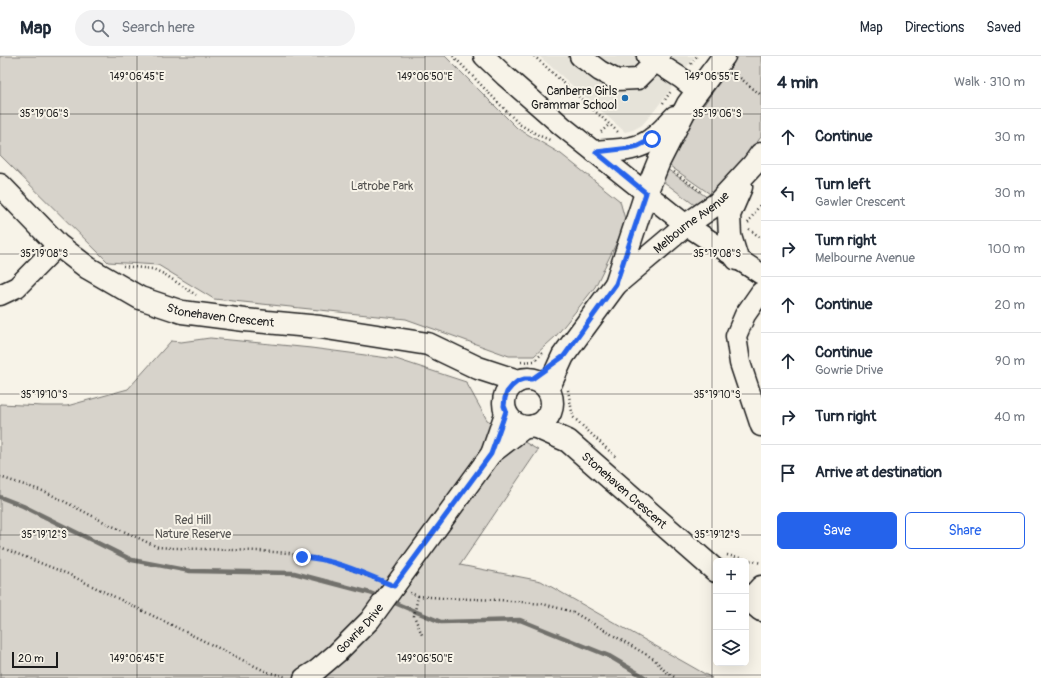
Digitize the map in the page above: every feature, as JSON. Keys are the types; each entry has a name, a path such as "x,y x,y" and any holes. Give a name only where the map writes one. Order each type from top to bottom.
{"main road":[{"name":"Melbourne Avenue","path":"616,284 646,193 659,161 693,97 722,59"},
{"path":"596,152 630,148 652,139 693,97"},
{"name":"Melbourne Avenue","path":"540,384 557,351 616,284 686,225 718,203 761,154"},
{"path":"737,258 730,236 729,215 747,171"},
{"name":"Stonehaven Crescent","path":"0,185 58,245 88,268 140,298 182,312 320,327 428,344 478,368 540,384 568,441"},
{"name":"Stonehaven Crescent","path":"478,368 505,409"},
{"path":"540,384 550,414 540,424 530,426 519,425 513,421 505,409 505,398 507,392 512,386 540,384"},
{"name":"Stonehaven Crescent","path":"530,426 568,441 713,558"}],"street":[{"path":"484,56 562,126 686,225 761,274"},
{"path":"580,56 600,71 617,80 638,79 654,58 681,78 693,97"},
{"path":"0,295 18,287 58,245"},
{"path":"761,292 745,315 736,336 740,363 761,426"},
{"name":"Gowrie Drive","path":"304,678 317,670 337,653 370,620 396,590 491,454 505,409"},
{"name":"Gowrie Drive","path":"491,454 530,426"}],"path":[{"path":"453,56 519,124 540,136 554,141"},
{"path":"534,56 610,124"},
{"path":"722,59 761,95"},
{"path":"745,227 761,203"},
{"path":"117,266 153,269 164,274 202,299"},
{"path":"557,351 534,361 540,384 618,459"},
{"path":"0,477 46,492 108,524 158,546 289,553 302,557 317,558 343,566 396,590 418,596 500,600 543,604 573,612 654,659 665,671 676,678"},
{"path":"0,547 68,574 267,672 290,678"},
{"path":"749,563 761,563"},
{"path":"418,596 414,616 423,638"}],"shaded area":[{"name":"Canberra Girls Grammar School","path":"539,56 695,56 642,125 625,132"}],"green space":[{"name":"Latrobe Park","path":"0,56 445,56 517,128 561,154 620,201 626,223 595,287 556,336 534,356 509,356 406,319 214,299 158,265 108,262 0,155"},
{"path":"738,56 761,56 761,137 725,185 713,196 667,164 675,146"},
{"path":"667,169 708,198 696,206 664,182 663,180"},
{"name":"Red Hill Nature Reserve","path":"210,338 311,348 396,359 466,382 487,420 538,450 460,565 541,581 712,678 0,678 0,404 67,406 128,389 171,341 181,342"}],"waterway":[{"path":"0,497 23,506 132,560 190,571 294,573 380,597"},
{"path":"390,601 441,622 520,620 609,656 646,678"}],"place":[{"name":"Canberra Girls Grammar School","path":"625,98"}],"route":[{"path":"302,557 317,558 343,566 394,586 491,454 506,411 504,406 507,392 518,381 532,379 564,356 616,284 646,193 596,152 630,148 652,139"}]}
